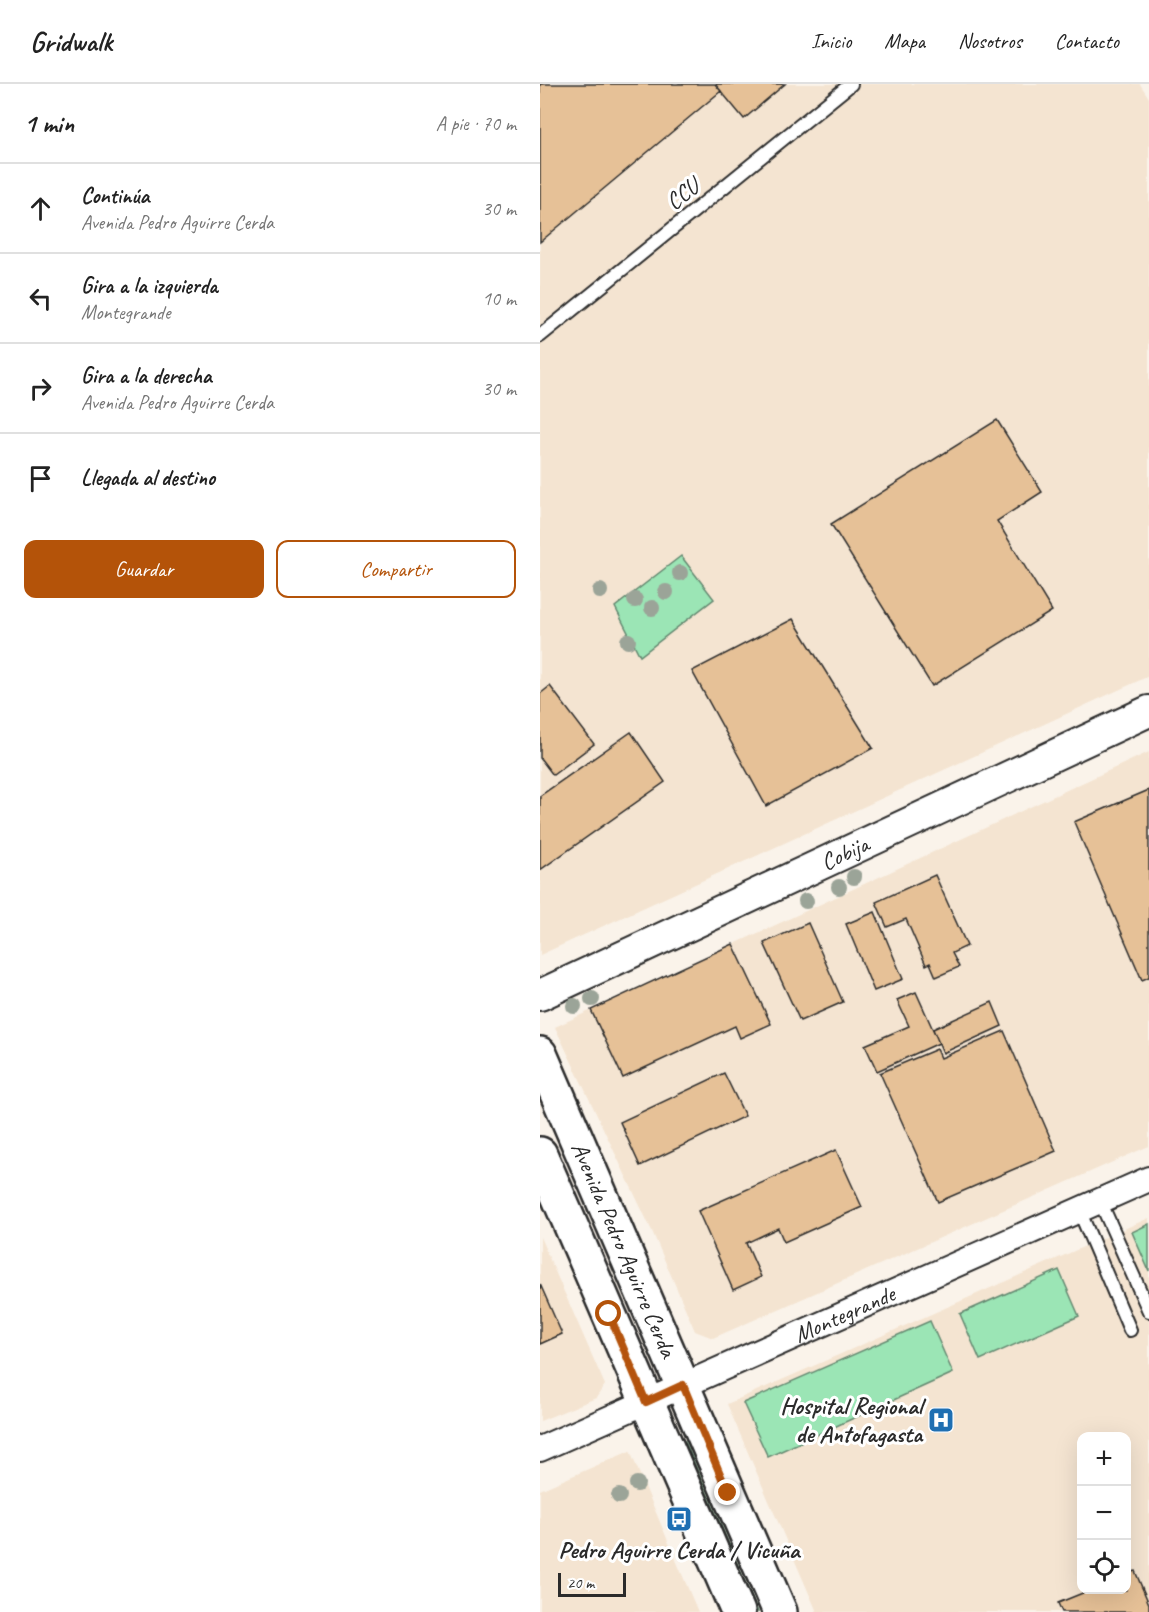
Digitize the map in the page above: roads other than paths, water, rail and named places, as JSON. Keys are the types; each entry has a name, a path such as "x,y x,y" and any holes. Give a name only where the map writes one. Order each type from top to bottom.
{"main road":[{"name":"Avenida Pedro Aguirre Cerda","path":"540,1054 780,1612"},
{"name":"Avenida Pedro Aguirre Cerda","path":"540,1154 738,1612"}],"street":[{"name":"Cobija","path":"540,995 1149,711"},
{"name":"Montegrande","path":"540,1449 1149,1179"}],"lane":[{"name":"CCU","path":"540,336 850,84"},
{"path":"1090,1206 1149,1311"},
{"path":"1090,1206 1130,1330"}],"place":[{"name":"Hospital Regional de Antofagasta","path":"941,1420"},
{"name":"Pedro Aguirre Cerda / Vicuña","path":"679,1519"}]}
